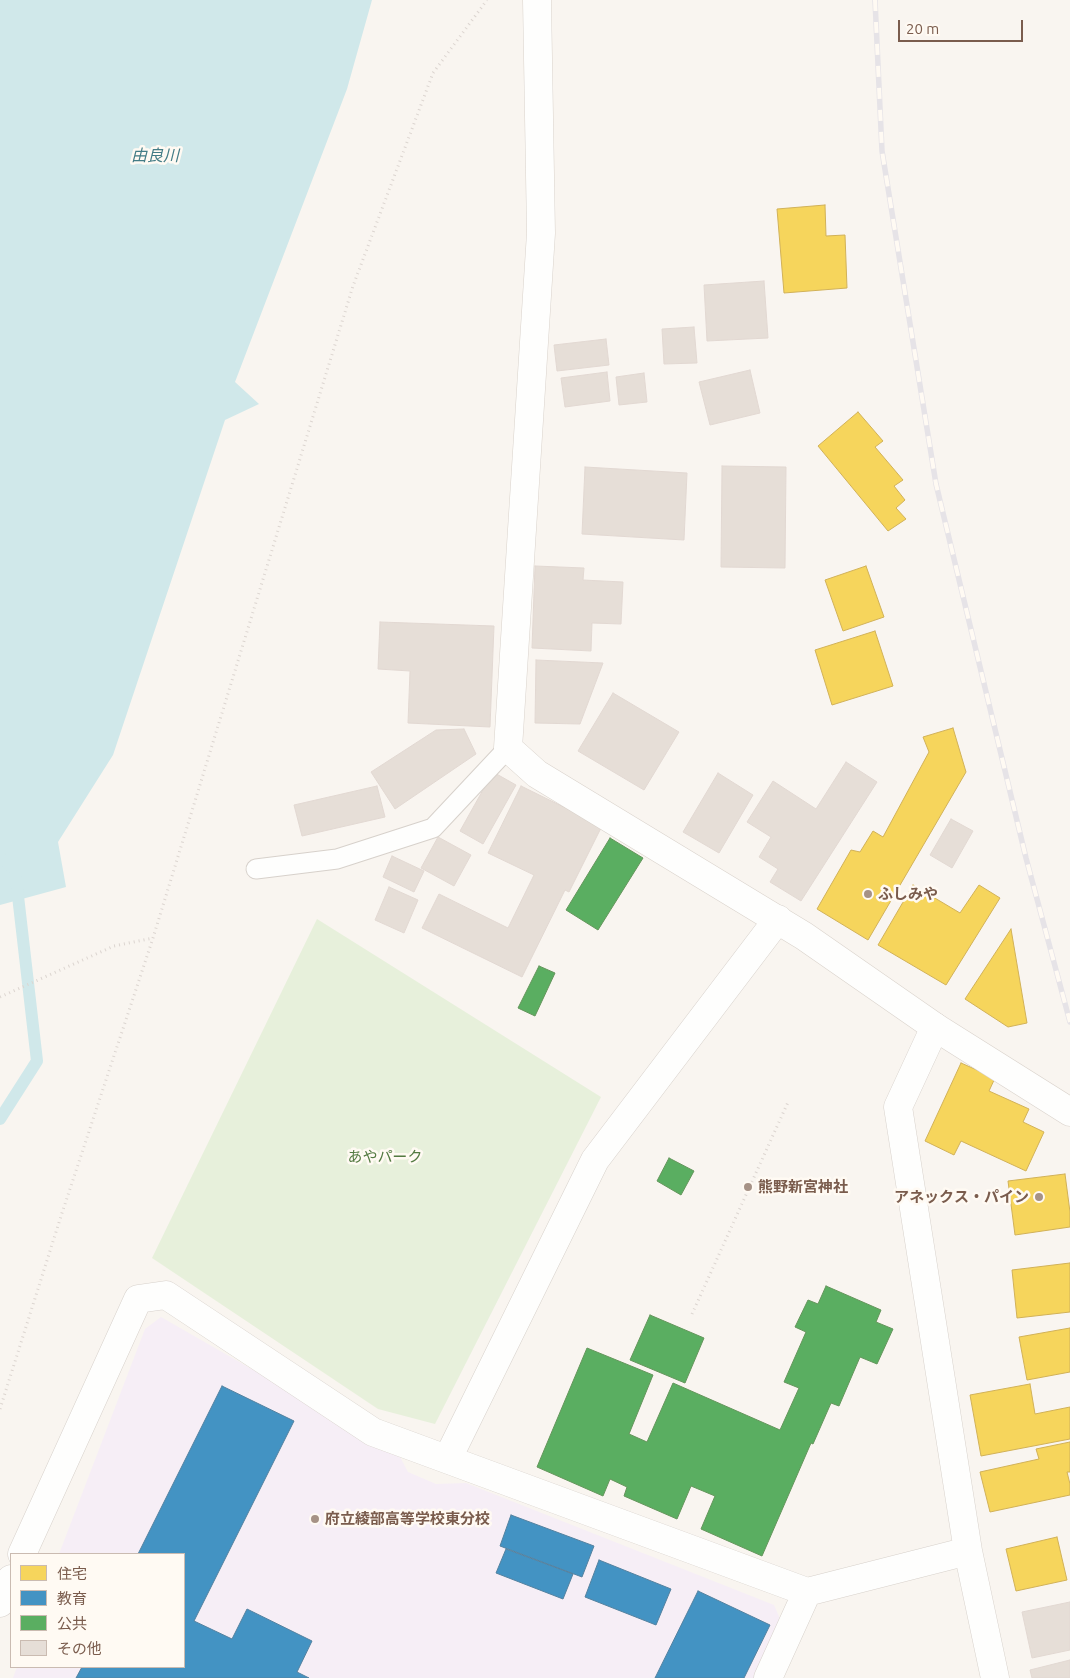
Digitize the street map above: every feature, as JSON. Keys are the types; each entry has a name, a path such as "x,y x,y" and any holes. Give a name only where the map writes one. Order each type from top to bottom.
{"street":[{"path":"537,0 541,232 508,748 537,774 778,919 934,1027 1070,1112"},
{"path":"448,1458 595,1160 778,919"},
{"path":"934,1027 898,1106 968,1551 995,1678"},
{"path":"22,1553 138,1299 166,1295 373,1432 448,1458 806,1592 968,1551"},
{"path":"0,1603 10,1581"},
{"path":"768,1678 806,1592"}],"lane":[{"path":"256,869 337,859 432,828 508,748"}],"path":[{"path":"0,1409 62,1213 153,938 354,286 433,73 487,0"},
{"path":"0,996 114,946 153,938"},
{"path":"692,1314 790,1100"}],"shaded area":[{"name":"府立綾部高等学校東分校","path":"161,1317 398,1453 408,1472 436,1484 466,1483 774,1605 784,1628 760,1678 13,1678 17,1668 185,1668 185,1553 59,1553 145,1329"}],"green space":[{"name":"あやパーク","path":"317,919 601,1097 435,1424 378,1409 152,1258"}],"water":[{"name":"由良川","path":"0,0 372,0 347,89 235,382 259,404 225,420 113,755 58,842 66,887 0,905"}],"building: 住宅":[{"path":"825,205 826,236 845,235 847,288 784,293 777,209"},
{"path":"858,412 883,441 875,447 903,480 894,486 905,500 896,508 906,519 888,531 818,446"},
{"path":"866,566 884,617 843,631 825,580"},
{"path":"875,631 893,686 832,705 815,650"},
{"path":"953,728 966,772 868,940 817,909 851,850 860,852 873,831 883,837 929,752 923,737"},
{"path":"913,885 960,913 979,885 1000,898 946,985 878,945"},
{"path":"1011,929 1027,1023 1008,1027 965,999"},
{"path":"961,1063 995,1078 989,1091 1029,1109 1023,1122 1044,1132 1026,1171 961,1141 954,1155 925,1141"},
{"name":"アネックス・パイン","path":"1065,1174 1070,1227 1015,1235 1008,1181"},
{"path":"1070,1263 1070,1312 1017,1318 1012,1270"},
{"path":"1070,1328 1070,1372 1027,1380 1019,1337"},
{"path":"1030,1384 1035,1414 1070,1407 1070,1439 981,1456 970,1395"},
{"path":"1070,1442 1070,1472 1067,1472 1070,1495 990,1512 980,1472 1039,1459 1036,1449"},
{"path":"1057,1537 1067,1580 1016,1591 1006,1549"}],"building: 教育":[{"path":"222,1386 294,1421 194,1621 232,1639 247,1609 312,1641 297,1672 309,1678 76,1678 81,1668 185,1668 185,1553 138,1553"},
{"path":"511,1515 594,1546 582,1577 500,1546"},
{"path":"506,1549 573,1574 563,1599 496,1573"},
{"path":"599,1560 671,1589 656,1625 585,1597"},
{"path":"698,1591 770,1625 744,1678 655,1678"}],"building: 公共":[{"path":"610,838 643,858 598,930 566,910"},
{"path":"539,966 555,973 535,1016 518,1008"},
{"path":"669,1158 694,1171 681,1195 657,1181"},
{"path":"826,1286 881,1310 876,1322 893,1329 877,1364 860,1357 839,1406 831,1403 813,1444 811,1443 762,1556 701,1529 715,1496 691,1486 677,1519 624,1496 627,1487 610,1479 603,1496 537,1467 587,1348 653,1375 629,1434 647,1442 673,1383 780,1430 799,1388 784,1382 806,1332 795,1327 808,1300 818,1304"},
{"path":"650,1315 704,1338 685,1383 630,1360"}],"building: その他":[{"path":"764,281 768,338 707,341 704,285"},
{"path":"694,327 697,363 664,364 662,329"},
{"path":"606,339 609,365 557,371 554,345"},
{"path":"750,370 760,413 710,425 699,382"},
{"path":"607,372 610,401 565,407 561,378"},
{"path":"644,373 647,402 619,405 616,377"},
{"path":"722,466 786,467 785,568 721,567"},
{"path":"585,467 687,473 684,540 582,534"},
{"path":"535,566 584,568 583,580 623,582 621,624 592,623 591,651 532,648"},
{"path":"380,622 494,626 490,727 408,723 410,671 378,669"},
{"path":"536,660 603,663 580,724 535,723"},
{"path":"613,693 679,732 644,790 578,751"},
{"path":"464,729 476,754 395,809 371,772 436,730"},
{"path":"846,762 877,782 801,901 770,882 778,869 759,857 771,837 747,822 773,781 816,809"},
{"path":"493,772 516,785 483,844 460,831"},
{"path":"718,773 753,795 719,853 683,832"},
{"path":"377,786 385,817 302,836 294,805"},
{"path":"521,786 602,826 569,892 565,890 522,977 422,928 439,894 508,928 534,875 488,853"},
{"path":"951,819 973,831 952,868 930,855"},
{"path":"438,837 471,855 454,886 421,868"},
{"path":"392,856 424,871 414,892 383,877"},
{"path":"389,887 418,900 404,933 375,920"},
{"path":"1070,1602 1070,1650 1032,1658 1022,1612"},
{"path":"1070,1660 1070,1678 1032,1678 1030,1670"}],"waterway":[{"path":"0,857 15,870 37,1061 0,1119"}],"railway":[{"path":"875,0 882,151 936,484 1026,858 1070,1022"}],"place":[{"name":"ふしみや","path":"868,894"},
{"name":"熊野新宮神社","path":"748,1187"},
{"name":"アネックス・パイン","path":"1039,1197"},
{"name":"府立綾部高等学校東分校","path":"315,1519"}]}
